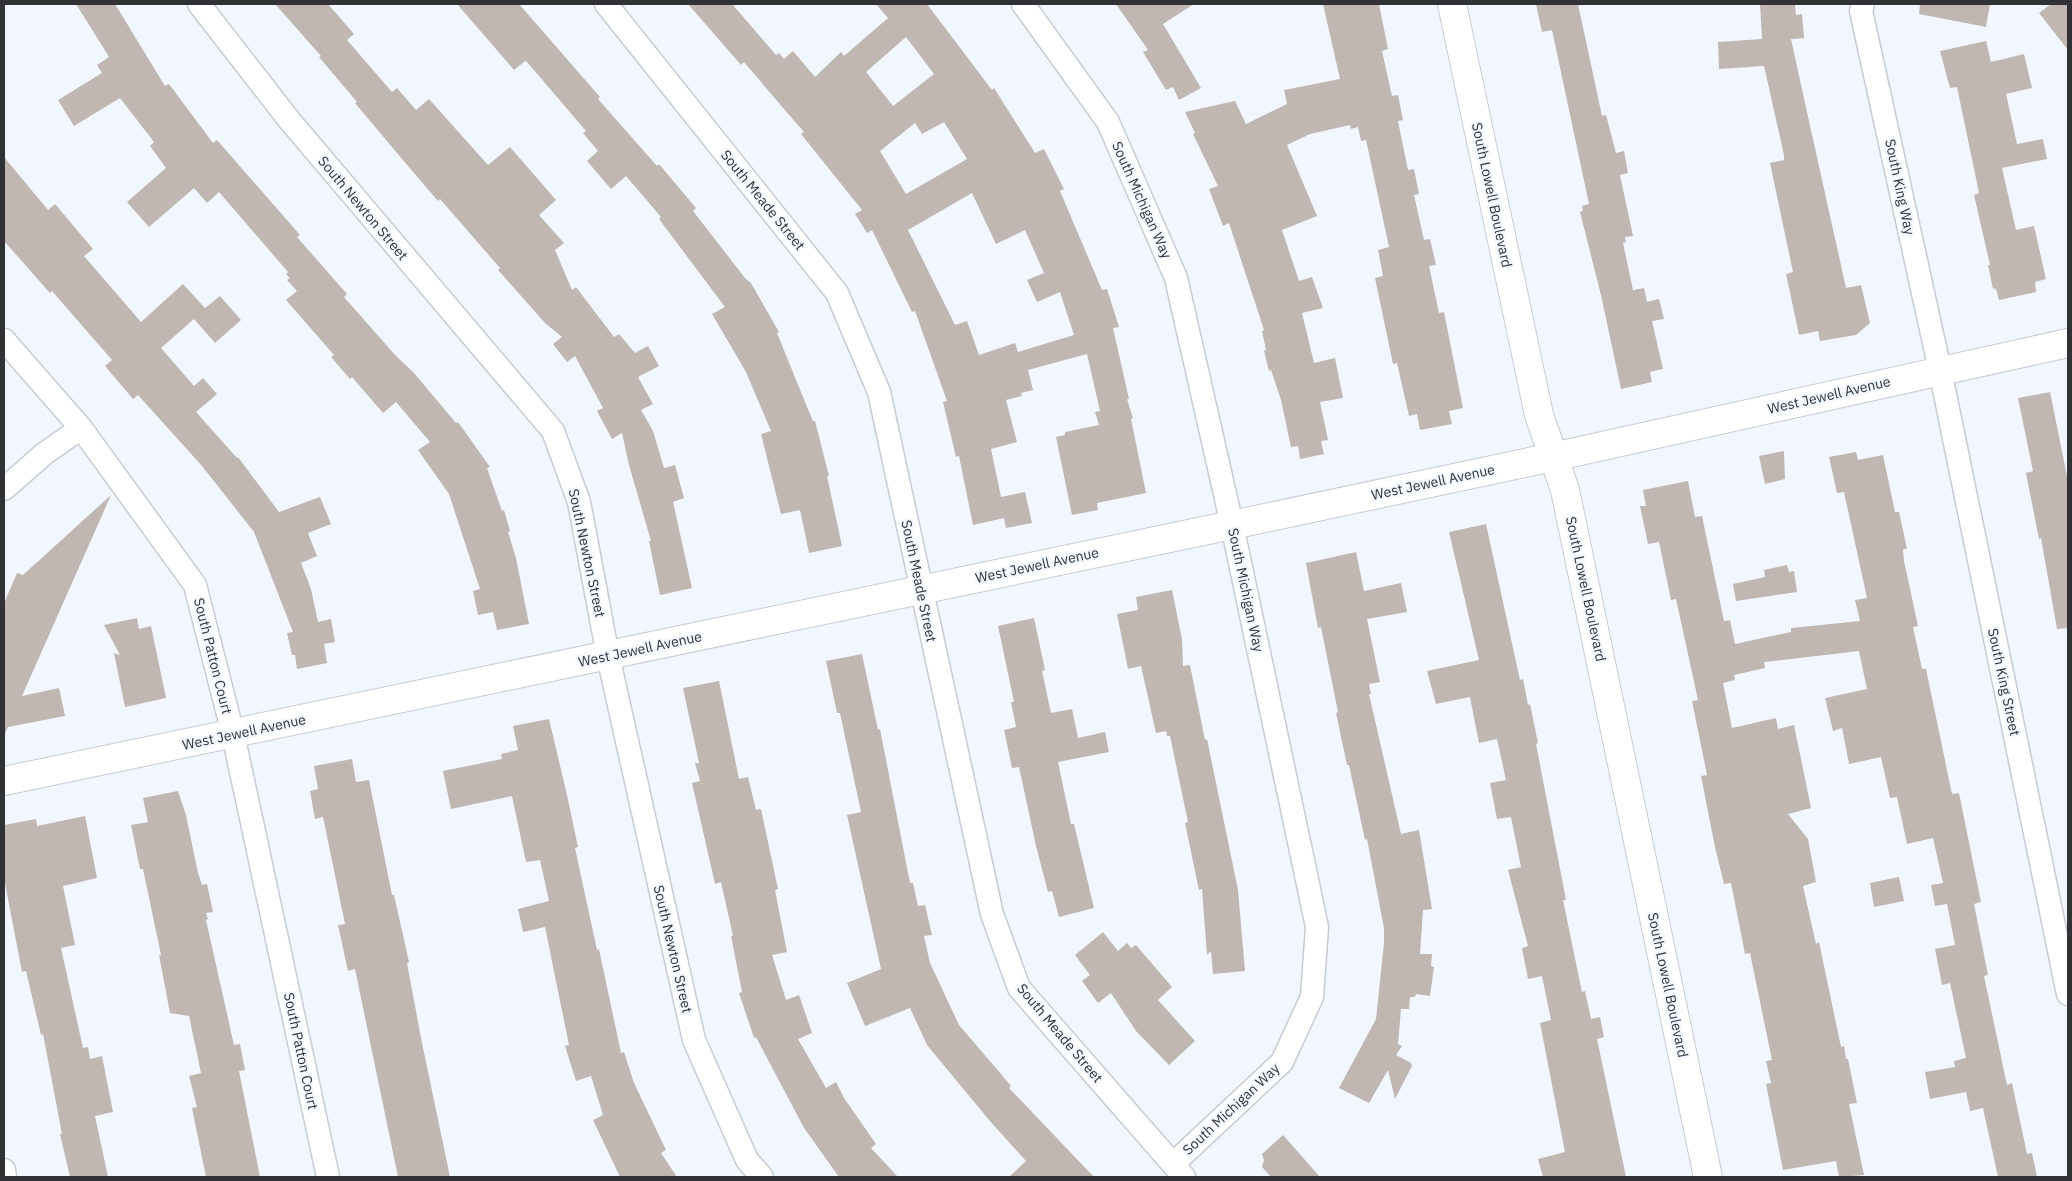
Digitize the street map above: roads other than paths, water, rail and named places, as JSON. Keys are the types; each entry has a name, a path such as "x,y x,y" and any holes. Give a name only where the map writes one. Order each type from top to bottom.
{"main road":[{"name":"South Lowell Boulevard","path":"1452,4 1539,415 1565,490 1708,1177"},
{"name":"West Jewell Avenue","path":"4,781 1553,457 2068,343"}],"street":[{"name":"South Newton Street","path":"199,4 290,121 553,432 580,502 608,656 694,1040 747,1160 762,1177"},
{"name":"South Meade Street","path":"606,4 837,293 879,392 992,914 1019,988 1178,1170"},
{"name":"South Michigan Way","path":"1023,4 1108,122 1176,278 1232,525 1317,927 1312,997 1282,1062 1178,1170"},
{"name":"South King Way","path":"1863,4 1861,11 1940,370"},
{"name":"South Patton Court","path":"4,340 80,428 195,585 233,734 328,1177"},
{"name":"South King Street","path":"1940,370 2068,994"},
{"path":"4,488 44,454 80,428"},
{"path":"4,1170 5,1177"}]}
